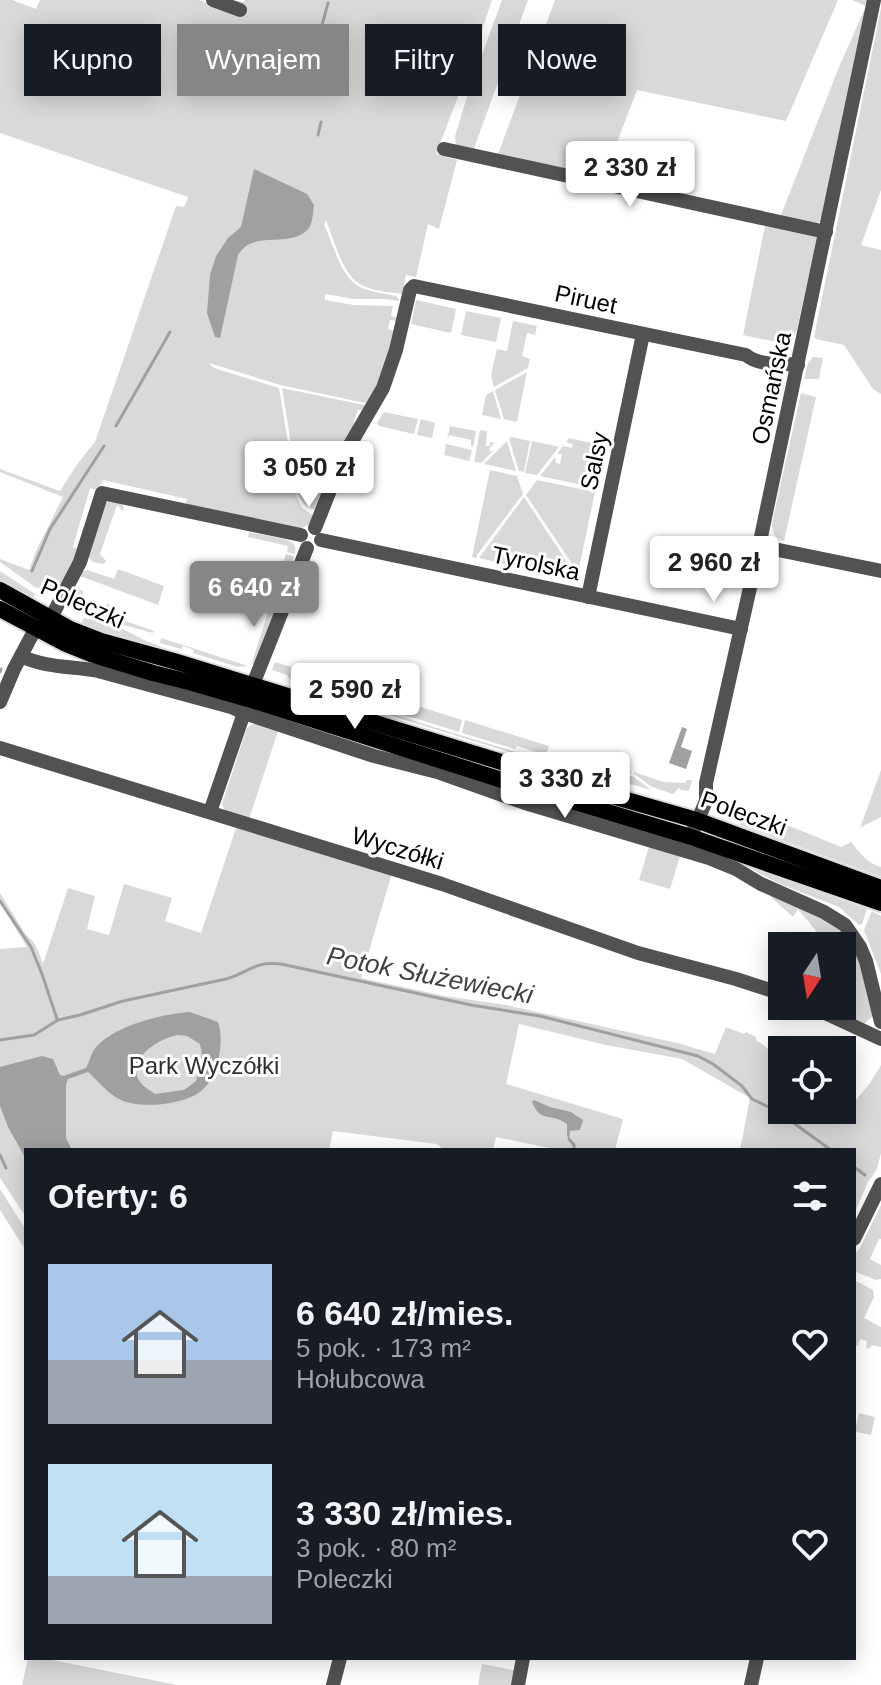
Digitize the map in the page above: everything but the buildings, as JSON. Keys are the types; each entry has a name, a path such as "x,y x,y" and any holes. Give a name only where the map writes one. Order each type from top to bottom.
{"main road":[{"name":"Poleczki","path":"0,590 68,645 122,664 248,699 524,787 693,828 881,888"},
{"name":"Poleczki","path":"0,609 602,793 881,903"}],"street":[{"path":"213,0 240,10"},
{"name":"Osmańska","path":"693,828 706,801 706,783 874,0"},
{"path":"444,149 826,232"},
{"name":"Piruet","path":"311,538 344,455 383,388 411,287 746,355 750,359 781,365 794,364"},
{"name":"Salsy","path":"588,597 643,334"},
{"name":"Tyrolska","path":"44,623 54,612 84,554 102,493 741,629"},
{"path":"252,687 311,538"},
{"path":"759,546 881,571"},
{"path":"0,702 32,635 44,623"},
{"path":"21,656 36,664 98,671 231,707 374,756 437,772 736,869 845,925 866,961 881,1022"},
{"path":"210,812 244,713"},
{"name":"Wyczółki","path":"0,748 442,884 638,953 768,989"},
{"path":"841,1020 881,1038"},
{"path":"856,1235 881,1184"},
{"path":"333,1685 339,1660"},
{"path":"518,1685 523,1660"},
{"path":"751,1685 757,1660"}],"green space":[{"path":"0,0 12,0 36,9 40,0 199,0 240,15 225,0 492,0 482,30 482,24 365,24 365,96 458,96 436,154 457,160 439,229 428,224 416,277 406,275 402,294 363,286 352,278 326,220 324,225 351,281 362,288 399,299 354,299 325,294 325,300 354,305 393,306 391,316 398,318 397,321 390,320 388,329 395,331 393,341 370,404 280,385 209,363 214,368 279,388 297,498 302,508 314,516 310,524 300,529 185,507 187,499 103,480 97,490 90,488 73,547 80,550 57,593 35,587 0,559 29,570 63,497 0,472 0,469 60,491 95,442 176,206 184,207 188,197 0,133"},
{"path":"502,0 528,0 519,24 498,24 498,82 473,151 456,146 455,136 467,96 482,96 482,55"},
{"path":"555,0 838,0 786,121 637,90 603,179 497,157 520,96 626,96 626,24 546,24"},
{"path":"852,0 868,0 820,221 817,224 785,218 781,215 866,6"},
{"path":"881,8 881,190 861,245 881,250 881,394 873,389 844,345 814,337"},
{"path":"765,226 815,235 817,238 791,345 743,335"},
{"path":"416,300 456,309 451,333 411,324"},
{"path":"466,311 501,318 496,342 461,335"},
{"path":"513,321 537,326 535,335 527,333 522,356 530,359 528,368 494,387 491,375 497,349 507,351"},
{"path":"813,357 823,358 819,379 804,379 808,363"},
{"path":"527,372 517,422 504,419 495,390"},
{"path":"282,388 369,406 358,410 355,426 317,511 304,504 298,494 297,466"},
{"path":"493,391 501,419 482,415 486,395"},
{"path":"801,393 816,397 784,541 775,535 772,523"},
{"path":"384,412 418,419 414,434 379,426 377,423"},
{"path":"421,419 435,423 432,438 417,435"},
{"path":"450,426 476,431 473,447 471,440 449,435 447,441"},
{"path":"480,430 487,431 486,446 494,443 489,449 493,451 481,463 474,462"},
{"path":"569,438 605,446 596,488 540,476 555,457 556,463 560,464 562,454 557,454 563,446 572,448 573,444 566,442"},
{"path":"509,439 530,441 524,472 519,471"},
{"path":"507,441 516,471 484,464"},
{"path":"532,441 559,447 537,475 525,473"},
{"path":"446,444 472,450 469,461 444,455"},
{"path":"490,470 517,476 523,494 477,558 472,557"},
{"path":"537,480 595,492 578,573 526,495"},
{"path":"524,497 576,579 561,573 560,576 479,558"},
{"path":"118,501 123,505 124,512 117,505 100,554 106,561 104,564 92,562 89,557 105,504"},
{"path":"249,532 293,543 295,554 287,552 288,546 248,537"},
{"path":"286,554 294,556 292,562 295,564 255,665 252,663"},
{"path":"118,569 164,586 158,605 80,576 87,570 114,579"},
{"path":"0,571 35,594 32,600 0,582"},
{"path":"72,591 83,591 83,598 104,608 108,603 117,618 153,633 120,624 68,598"},
{"path":"84,618 119,627 162,647 131,641 81,624"},
{"path":"161,638 248,666 238,667 193,653 194,650 183,646 181,649 160,643"},
{"path":"275,662 365,689 362,702 292,681 287,675 272,670"},
{"path":"298,687 532,757 532,759"},
{"path":"300,691 562,771 583,774 583,777 566,776 293,692"},
{"path":"377,693 462,720 459,732 373,705"},
{"path":"465,720 549,746 546,755 462,733"},
{"path":"254,723 278,731 249,819 225,811 222,804 247,728"},
{"path":"558,756 586,758 632,772 601,764 574,767 557,762"},
{"path":"601,768 634,777 651,790 609,778 609,775 600,772 599,775 581,770"},
{"path":"881,770 881,817 860,827"},
{"path":"634,772 664,782 685,783 692,780 689,791 679,788 673,794 652,787"},
{"path":"739,809 841,847 851,842 868,860 881,867 881,877 740,825 726,810"},
{"name":"Park Wyczółki","path":"237,825 392,873 361,978 506,1005 715,1054 726,1027 744,1034 746,1032 768,1048 768,1124 856,1124 856,1100 881,1065 881,1153 877,1169 856,1209 856,1148 740,1148 750,1098 682,1059 519,1024 506,1084 623,1119 616,1148 549,1148 496,1137 493,1148 441,1148 437,1144 333,1131 329,1148 24,1148 24,1214 0,1178 0,949 27,947 0,903 0,893 35,944 43,964 68,888 95,896 87,929 109,935 124,884 172,898 165,921 201,933"},
{"path":"649,847 680,856 670,889 639,880"},
{"path":"746,866 867,909 862,924 859,925 839,907 780,884"},
{"path":"764,891 839,926 843,932 817,932 798,909 793,917"},
{"path":"872,911 881,916 881,974 864,930"},
{"path":"856,950 862,958 873,1016 864,1024 855,1020"},
{"path":"0,1189 24,1227 24,1248 0,1210"},
{"path":"881,1205 881,1239 870,1259 881,1265 881,1279 856,1272 856,1253"},
{"path":"856,1281 873,1290 874,1297 864,1318 881,1327 881,1347 872,1345 866,1348 867,1341 860,1339 858,1346"},
{"path":"859,1413 875,1417 871,1435 857,1432"},
{"path":"28,1660 52,1660 177,1685 22,1685"},
{"path":"482,1664 514,1670 511,1685 478,1685"}],"shaded area":[{"path":"254,169 307,194 314,205 312,222 300,235 259,241 241,251 220,338 215,337 207,313 210,275 216,256 228,238 241,227"},
{"path":"682,727 687,729 681,747 692,751 686,769 669,763"},
{"path":"190,1012 218,1022 221,1040 218,1060 206,1086 183,1100 139,1104 116,1097 88,1072 68,1079 66,1138 71,1148 24,1148 24,1155 0,1106 0,1067 42,1056 53,1059 63,1076 86,1068 95,1048 116,1032 154,1018","holes":["187,1036 200,1044 202,1055 196,1081 184,1090 155,1094 138,1079 138,1061 164,1039"]},
{"path":"534,1100 571,1112 583,1120 580,1130 570,1131 569,1140 567,1124 539,1113 532,1102"}],"waterway":[{"path":"322,24 328,3"},
{"path":"318,135 321,122"},
{"path":"116,426 170,332"},
{"path":"32,571 50,529 104,446"},
{"path":"0,901 31,947 57,1019"},
{"name":"Potok Służewiecki","path":"0,1040 34,1035 58,1020 123,1001 226,979 264,964 281,964 471,1005 540,1016 698,1056 742,1086 752,1099 777,1111 828,1148"},
{"path":"569,1139 574,1148"},
{"name":"Potok Służewiecki","path":"0,1155 6,1168"},
{"name":"Potok Służewiecki","path":"856,1168 865,1175"}]}
